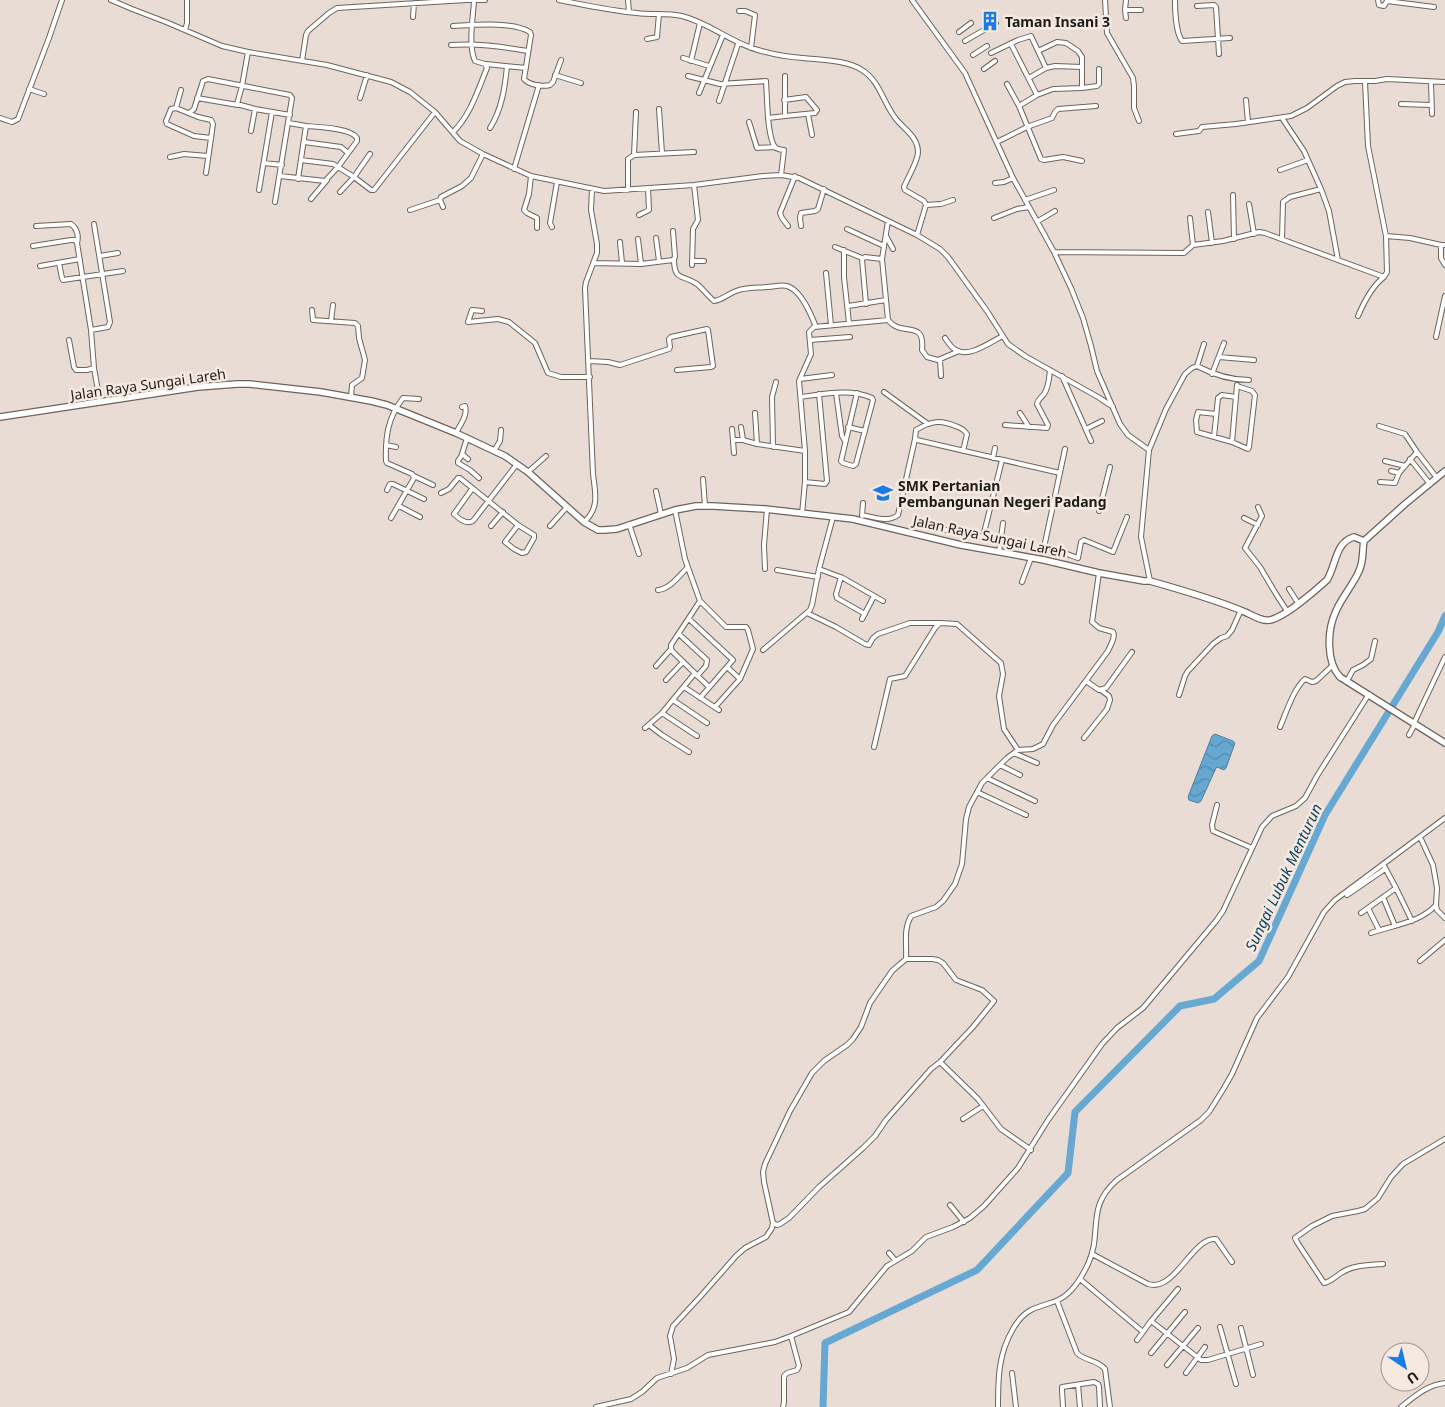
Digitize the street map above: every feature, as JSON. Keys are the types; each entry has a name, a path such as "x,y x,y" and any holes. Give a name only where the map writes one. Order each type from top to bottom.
{"street":[{"path":"0,118 12,122 18,117 62,0"},
{"path":"111,0 222,46 248,52 327,64 391,82 410,92 434,112 454,132 460,141 531,176 604,191 694,185 763,176 795,176 917,235 940,249 987,311 1008,344 1025,356 1113,407"},
{"path":"185,30 187,23 187,0"},
{"path":"383,0 383,6"},
{"path":"302,61 306,35 333,10 345,7 356,8 485,0"},
{"path":"559,0 628,12 684,17 700,22 738,44 750,48 850,65 860,69 868,74 878,86 896,119 914,139 919,154 904,187 905,190 924,201 926,205"},
{"path":"628,0 628,12"},
{"path":"912,0 965,73 1013,178 1054,252 1071,288 1082,318 1091,346 1096,371 1123,430 1149,450"},
{"path":"1105,0 1107,32 1133,78 1134,112 1139,121"},
{"path":"1126,0 1124,10 1126,18"},
{"path":"1175,0 1178,27 1182,41 1230,38"},
{"path":"1378,0 1379,5 1382,6 1387,1 1434,7"},
{"path":"474,1 472,25 474,60 485,64 526,68"},
{"path":"413,17 414,4"},
{"path":"1197,6 1214,5 1216,7 1219,54"},
{"path":"738,11 745,10 755,15 750,48"},
{"path":"1124,10 1141,10"},
{"path":"647,39 657,37 660,14"},
{"path":"691,61 700,22"},
{"path":"959,32 972,22"},
{"path":"965,41 996,23"},
{"path":"453,26 497,24 530,32 525,80 539,85 550,85 553,82 560,60"},
{"path":"699,93 723,35"},
{"path":"991,52 1031,36 1046,68"},
{"path":"1038,51 1054,42 1066,43 1073,47 1081,54 1082,88"},
{"path":"719,101 738,44"},
{"path":"1011,44 1038,95"},
{"path":"451,45 498,46 528,51"},
{"path":"974,55 987,46"},
{"path":"238,105 248,52"},
{"path":"683,58 710,66"},
{"path":"984,69 996,61"},
{"path":"454,132 473,102 487,68 485,64"},
{"path":"490,128 497,116 504,94 507,66"},
{"path":"1028,78 1046,68 1055,66 1082,67"},
{"path":"1019,106 1053,89 1082,88 1099,85 1099,69"},
{"path":"360,98 367,75"},
{"path":"555,75 581,83"},
{"path":"688,76 724,84 766,81 770,135 775,147"},
{"path":"784,76 785,116"},
{"path":"189,113 194,109 205,80 208,79 290,95 292,98 289,123 275,202"},
{"path":"1176,134 1200,131 1202,127 1282,118 1296,114 1337,86 1355,81 1365,82 1387,79 1445,82"},
{"path":"1358,316 1376,285 1387,272 1386,236 1368,146 1365,82"},
{"path":"1431,82 1432,114"},
{"path":"1007,84 1043,160 1064,157 1082,161"},
{"path":"514,169 539,85"},
{"path":"30,89 44,94"},
{"path":"176,108 181,90"},
{"path":"768,118 815,113 817,110 806,97 784,100"},
{"path":"197,98 290,115"},
{"path":"1128,101 1134,100"},
{"path":"1246,100 1248,122"},
{"path":"1401,104 1431,105"},
{"path":"997,142 1027,127 1052,118 1058,109 1096,106"},
{"path":"206,172 211,138 212,121 176,108 171,109 166,121 167,124 194,136 211,138"},
{"path":"251,130 255,109"},
{"path":"659,110 662,154"},
{"path":"259,190 272,112"},
{"path":"301,160 332,164 372,190 376,189 434,112"},
{"path":"634,155 636,112"},
{"path":"808,114 812,135"},
{"path":"1282,118 1304,151 1321,189 1329,211 1338,260"},
{"path":"749,122 757,148 775,147 784,150 790,148"},
{"path":"289,123 339,130 354,134 357,138 357,142 311,199"},
{"path":"298,179 306,126"},
{"path":"304,142 341,147 348,153"},
{"path":"781,175 784,150"},
{"path":"628,190 628,159 634,155 694,152"},
{"path":"170,157 184,154 208,156"},
{"path":"340,192 354,177 370,154"},
{"path":"410,210 440,200 441,197 462,186 471,178 483,154"},
{"path":"1280,170 1308,160"},
{"path":"264,163 282,165"},
{"path":"280,176 325,181 328,178"},
{"path":"531,176 529,194 524,210 526,213 537,218 537,228"},
{"path":"788,226 780,213 795,176"},
{"path":"995,183 1013,178"},
{"path":"552,226 550,223 557,182"},
{"path":"694,185 698,220 693,229 692,263 704,261"},
{"path":"648,188 650,217"},
{"path":"584,522 590,517 596,499 593,474 585,288 597,253 591,210 592,189"},
{"path":"801,226 800,218 802,212 818,209 824,189"},
{"path":"1282,239 1283,202 1290,197 1321,189"},
{"path":"1025,200 1054,190"},
{"path":"1232,195 1234,239"},
{"path":"440,200 443,207"},
{"path":"926,205 941,204 953,200"},
{"path":"1249,204 1254,234"},
{"path":"917,235 926,205"},
{"path":"994,218 1017,209 1029,207"},
{"path":"639,215 649,211"},
{"path":"1038,221 1055,211"},
{"path":"1208,212 1212,243"},
{"path":"1190,218 1193,245"},
{"path":"888,221 882,259 888,320 891,324 899,328 915,330 923,339 922,350 924,355 927,358 936,360 959,351 973,350 1003,336"},
{"path":"36,226 71,224 76,230 78,239 76,243 91,330 94,368 100,402"},
{"path":"91,330 106,328 110,325 94,224"},
{"path":"847,229 884,246"},
{"path":"674,231 674,267 677,274 695,282 714,301 741,289 789,287 797,293 806,305 816,326"},
{"path":"1054,252 1184,253 1193,245 1234,239 1259,232 1384,277"},
{"path":"886,236 893,249"},
{"path":"1386,236 1416,239 1443,245 1441,258 1445,265"},
{"path":"656,238 659,262"},
{"path":"638,239 641,264"},
{"path":"33,246 71,240 75,240 76,243"},
{"path":"620,242 622,263"},
{"path":"835,246 862,258 882,259"},
{"path":"844,250 844,277 849,323"},
{"path":"100,256 118,253"},
{"path":"862,258 866,304"},
{"path":"40,266 80,259"},
{"path":"594,263 641,264 674,259"},
{"path":"59,262 64,280 123,271"},
{"path":"826,273 831,325"},
{"path":"1436,337 1445,296"},
{"path":"848,306 886,300"},
{"path":"331,321 333,305"},
{"path":"312,310 313,320 355,323 359,327 364,368 362,378 352,386 351,397"},
{"path":"482,311 472,310 468,322 498,319 509,322 535,343 546,370 550,374 561,377 590,377"},
{"path":"802,514 805,482 799,381 811,354 809,332 816,326 888,320"},
{"path":"589,361 620,365 669,349 669,339 671,337 707,329 709,331 713,366 677,370"},
{"path":"810,340 850,337"},
{"path":"945,338 952,347 959,351"},
{"path":"69,340 76,370 94,368"},
{"path":"1212,374 1224,343"},
{"path":"1197,366 1204,344"},
{"path":"1219,356 1254,360"},
{"path":"940,360 941,376"},
{"path":"1150,581 1141,537 1149,450 1166,409 1185,374 1194,366 1212,374 1237,380 1249,380"},
{"path":"1005,425 1046,429 1048,427 1037,404 1048,387 1050,370"},
{"path":"800,379 832,375"},
{"path":"1062,376 1091,441"},
{"path":"1232,442 1237,380"},
{"path":"773,446 772,397 776,382"},
{"name":"Jalan Raya Sungai Lareh","path":"0,417 198,387 237,384 312,390 371,401 395,409 456,433 494,451 528,472 584,522 594,528 604,530 617,529 675,510 705,506 767,509 833,517 862,518 961,545 1030,558 1042,556 1099,573 1150,581 1185,591 1268,621 1287,611 1327,580 1343,543 1354,536 1364,540"},
{"path":"1216,414 1200,412 1196,415 1197,432 1232,442 1246,449 1249,447 1255,398 1254,393 1237,386"},
{"path":"884,392 928,424"},
{"path":"836,393 842,436 845,441"},
{"path":"801,397 819,394 857,393 872,398 865,431 854,466 841,462 857,393"},
{"path":"805,482 825,484 827,481 819,394"},
{"path":"1214,437 1219,396 1236,397"},
{"path":"419,399 404,397 395,409 391,418 386,445 387,463 433,485"},
{"path":"456,433 466,413 465,406 462,407"},
{"path":"755,413 757,444"},
{"path":"1020,413 1029,427"},
{"path":"863,502 862,518 890,520 898,515 916,430 928,424 945,421 964,429 967,434 963,451"},
{"path":"1086,429 1102,421"},
{"path":"1379,426 1405,434 1416,452 1437,478"},
{"path":"741,427 743,440"},
{"path":"848,428 865,431"},
{"path":"732,429 734,453"},
{"path":"494,451 500,441 501,430"},
{"path":"467,438 458,463 479,478"},
{"path":"915,439 1060,473"},
{"path":"734,440 804,451"},
{"path":"386,445 396,447"},
{"path":"993,458 995,448"},
{"path":"1042,556 1065,449"},
{"path":"1380,482 1395,484 1399,473 1416,452"},
{"path":"462,456 468,459"},
{"path":"528,472 546,456"},
{"path":"1410,459 1430,484"},
{"path":"936,528 983,536 1002,460"},
{"path":"1385,461 1405,466"},
{"path":"472,489 454,512 455,516 460,520 471,522 517,464"},
{"path":"1099,511 1110,467"},
{"path":"1391,471 1399,473"},
{"path":"1445,471 1364,540 1360,569 1333,619 1330,654 1332,666 1337,674 1445,743"},
{"path":"391,518 414,476"},
{"path":"440,493 449,489 460,478 518,525 534,535 526,552 522,553 505,542 518,525"},
{"path":"703,479 705,506"},
{"path":"387,490 392,484 424,499"},
{"path":"656,492 661,514"},
{"path":"399,506 420,516"},
{"path":"550,526 567,506"},
{"path":"1258,507 1262,514 1245,548 1260,567 1287,611"},
{"path":"766,569 764,545 767,509"},
{"path":"675,510 687,568 693,579 700,602 726,626 744,626 747,628 753,649 740,679 717,708 684,687"},
{"path":"491,526 503,512"},
{"path":"763,650 807,613 812,605 819,569 833,517"},
{"path":"1042,556 1048,550 1054,550 1078,558 1084,540 1113,552 1127,517"},
{"path":"1244,518 1258,524"},
{"path":"999,552 1002,523"},
{"path":"629,524 639,554"},
{"path":"1022,582 1030,558"},
{"path":"658,590 666,588 687,568"},
{"path":"819,569 841,577 883,601"},
{"path":"777,570 818,577"},
{"path":"907,959 905,936 906,926 910,917 913,914 936,907 943,901 955,884 962,864 966,819 969,807 977,792 987,778 1016,751 1033,749 1043,744 1053,725 1108,651 1114,634 1110,630 1099,628 1092,622 1099,573"},
{"path":"841,577 836,594 837,598 865,614"},
{"path":"1289,589 1298,603"},
{"path":"862,619 874,596"},
{"path":"656,666 671,649 671,645 700,602"},
{"path":"1179,695 1188,671 1213,644 1227,636 1232,630 1241,610"},
{"path":"807,613 869,645 878,634 910,623 957,624 1001,663 1003,674 999,696 1004,729 1016,751 1037,763"},
{"path":"689,620 732,658 732,662 700,698"},
{"path":"874,747 888,681 891,678 905,676 940,623"},
{"path":"680,634 707,660 706,666 684,687 662,713 647,726 689,752"},
{"path":"1347,681 1353,670 1371,659 1375,641"},
{"path":"671,649 709,687"},
{"path":"1101,690 1109,686 1132,652"},
{"path":"1409,736 1445,657"},
{"path":"666,680 683,662"},
{"path":"1280,727 1302,682 1305,679 1312,682 1316,681 1332,666"},
{"path":"727,668 740,679"},
{"path":"1084,738 1108,706 1109,696 1086,681"},
{"path":"596,1407 631,1399 657,1378 687,1368 714,1353 792,1339 849,1312 880,1272 895,1260 912,1251 926,1237 964,1222 984,1206 1011,1177 1031,1150 1048,1120 1102,1044 1117,1028 1143,1008 1216,921 1223,911 1262,827 1272,816 1296,806 1305,798 1317,776 1371,695"},
{"path":"673,700 707,723"},
{"path":"662,713 697,736"},
{"path":"1000,765 1020,775"},
{"path":"987,778 1035,801"},
{"path":"977,792 1026,815"},
{"path":"1217,805 1212,825 1213,830 1252,848"},
{"path":"998,1407 998,1374 1006,1340 1024,1314 1037,1307 1057,1301 1070,1291 1080,1279 1092,1254 1098,1205 1108,1190 1117,1180 1201,1120 1209,1112 1232,1074 1257,1018 1288,977 1324,912 1335,900 1445,818"},
{"path":"1420,837 1433,865 1437,888 1436,905 1445,918"},
{"path":"1383,864 1412,920"},
{"path":"1347,895 1385,869"},
{"path":"1361,913 1396,888"},
{"path":"1382,897 1395,926"},
{"path":"1371,933 1423,916 1436,905"},
{"path":"1368,908 1379,930"},
{"path":"1420,961 1445,940"},
{"path":"671,1374 674,1359 670,1336 673,1326 736,1256 745,1248 766,1236 772,1228 773,1223 763,1172 790,1111 812,1073 824,1061 853,1039 861,1027 870,1003 892,971 907,959 938,960 943,963 956,980 982,990 994,1001 886,1120 876,1136 789,1218 777,1225 773,1223"},
{"path":"940,1062 983,1106 1001,1129 1031,1150"},
{"path":"963,1119 983,1106"},
{"path":"1384,1264 1352,1268 1340,1273 1327,1284 1324,1283 1295,1238 1312,1226 1332,1216 1365,1209 1378,1198 1391,1177 1403,1164 1445,1139"},
{"path":"950,1206 964,1222"},
{"path":"1092,1254 1148,1284 1156,1285 1173,1275 1210,1239 1216,1239 1232,1262"},
{"path":"889,1253 895,1260"},
{"path":"1080,1279 1143,1332"},
{"path":"1137,1340 1178,1289"},
{"path":"1057,1301 1077,1353 1082,1358 1101,1364 1105,1368 1110,1407"},
{"path":"1151,1353 1185,1312"},
{"path":"1151,1322 1201,1360 1208,1360 1261,1344"},
{"path":"1220,1327 1236,1384"},
{"path":"1167,1364 1198,1328"},
{"path":"1241,1328 1254,1375"},
{"path":"783,1407 784,1376 797,1370 799,1366 792,1339"},
{"path":"1186,1373 1206,1347"},
{"path":"1012,1373 1016,1407"},
{"path":"1063,1407 1062,1387 1094,1382 1098,1384 1100,1407"},
{"path":"1401,1407 1423,1390 1445,1383"},
{"path":"1078,1385 1080,1407"}],"water":[{"path":"1215,734 1235,743 1226,768 1224,770 1216,768 1201,801 1198,803 1189,800 1188,797 1212,736"}],"waterway":[{"name":"Sungai Lubuk Menturun","path":"823,1407 825,1343 977,1270 1068,1173 1075,1112 1180,1006 1214,999 1259,961 1325,815 1438,632 1445,616"}],"place":[{"name":"Taman Insani 3","path":"990,21"},
{"name":"SMK Pertanian Pembangunan Negeri Padang","path":"883,493"}]}
